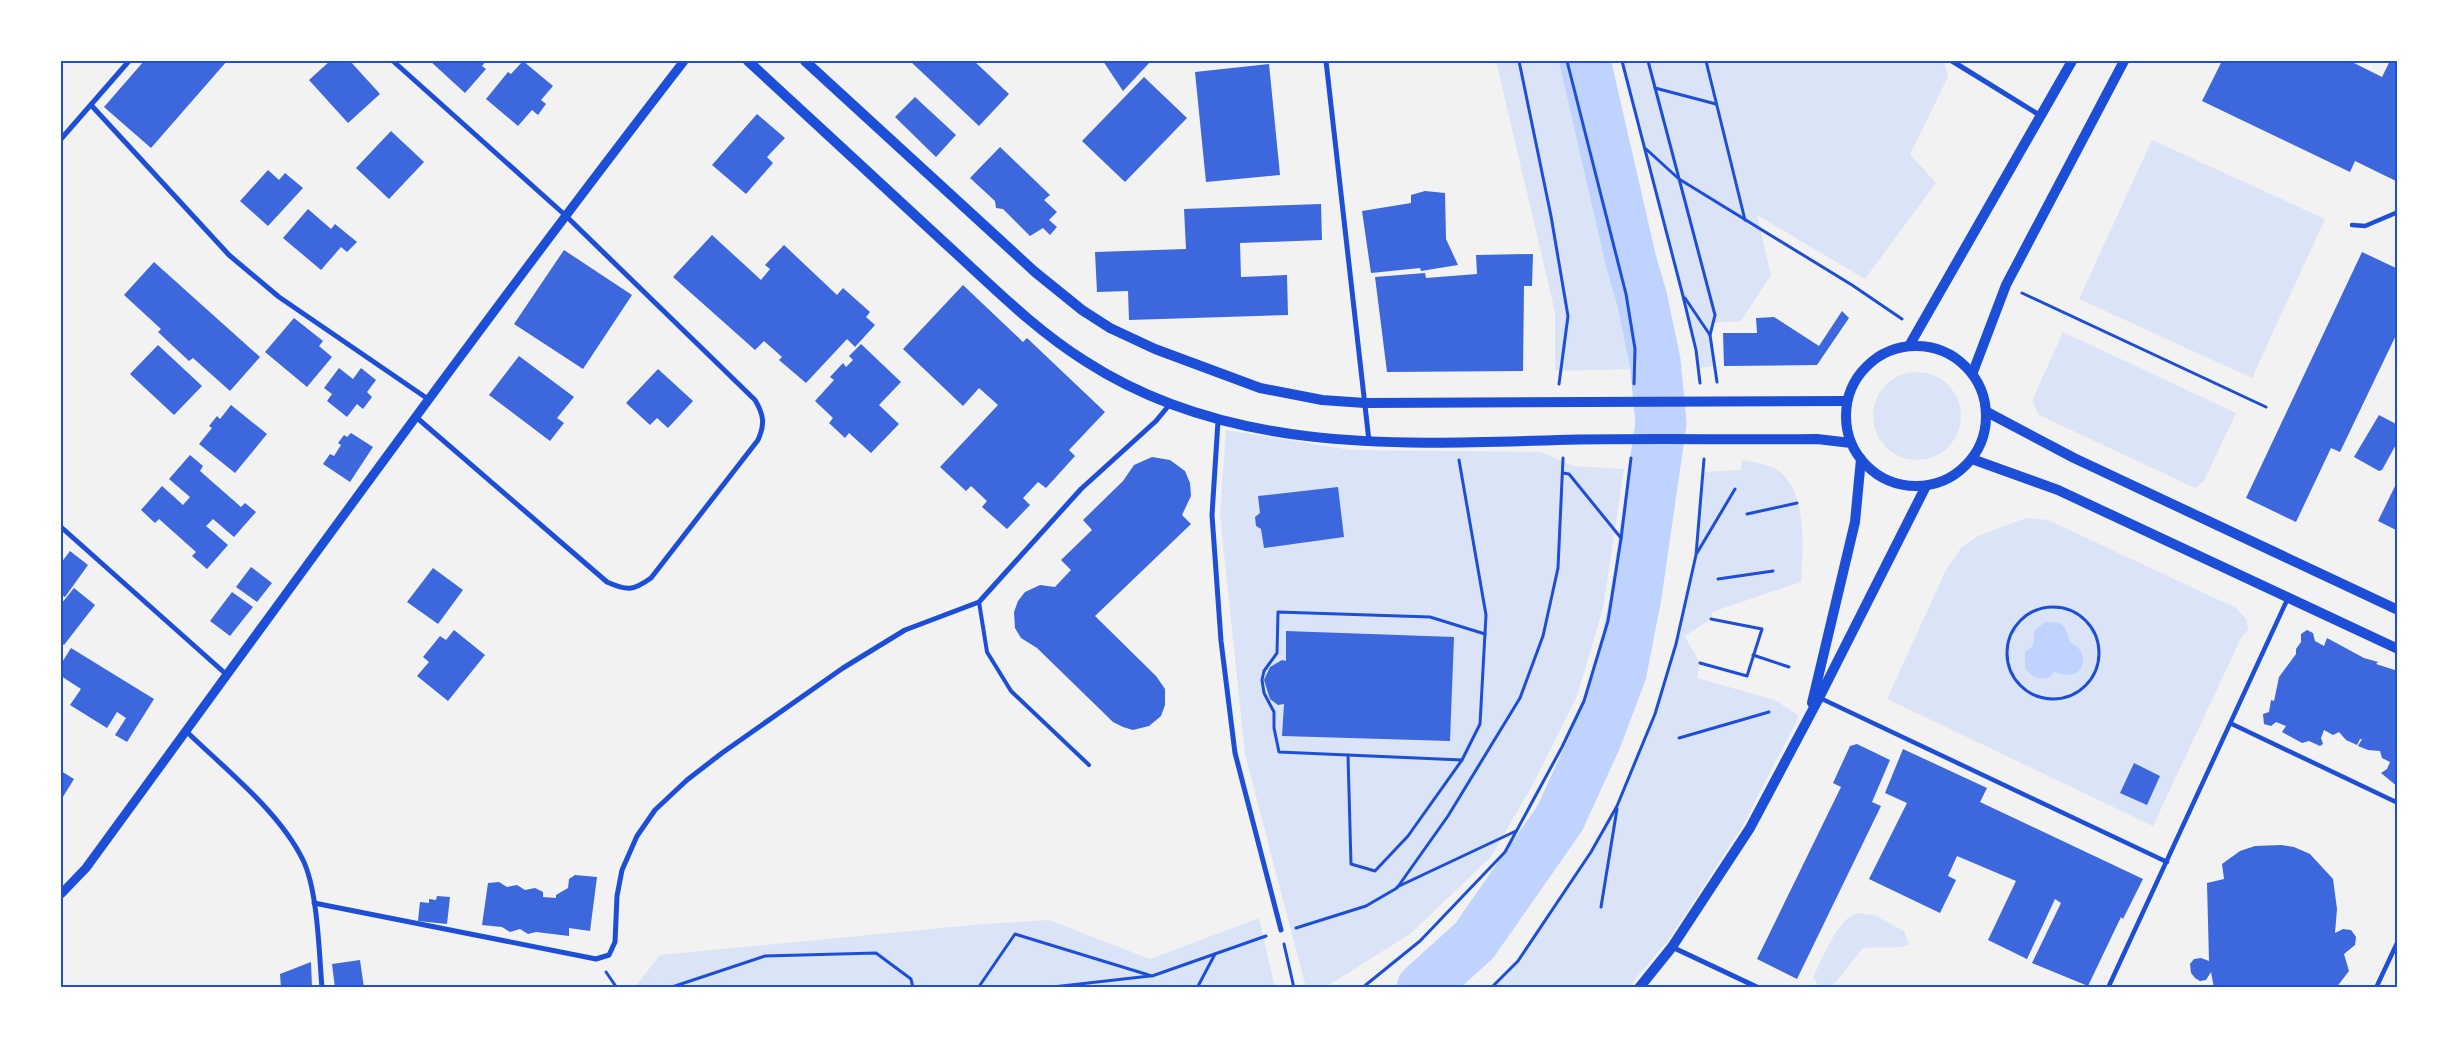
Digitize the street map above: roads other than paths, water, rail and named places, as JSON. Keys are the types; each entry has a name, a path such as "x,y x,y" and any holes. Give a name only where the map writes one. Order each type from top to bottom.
{"main road":[{"path":"748,61 1030,321 1084,361 1152,397 1218,421 1290,435 1369,442 1817,439 1851,442"},
{"path":"804,61 1036,272 1082,310 1110,328 1155,349 1260,388 1322,400 1365,403 1707,400 1847,401"},
{"path":"1908,346 2072,61"},
{"path":"1973,372 2006,285 2124,61"},
{"path":"1908,346 1927,346 1945,352 1973,372 1982,390 1987,412 1983,438 1972,459 1959,472 1944,481 1926,486 1908,486 1886,479 1874,472 1861,459 1851,442 1846,425 1847,401 1861,372 1874,359 1891,350 1908,346"},
{"path":"1987,412 2074,458 2398,610"},
{"path":"1810,711 1856,522 1861,459"},
{"path":"1972,459 2058,490 2398,649"},
{"path":"1639,988 1672,947 1750,828 1810,711 1819,698 1926,486"}],"street":[{"path":"61,139 129,61"},
{"path":"394,61 565,215 755,400 763,412 764,426 758,440 651,578 638,588 622,589 607,582 416,417"},
{"path":"61,894 86,868 428,399 565,215 684,61"},
{"path":"1326,61 1369,442"},
{"path":"1952,61 2041,116"},
{"path":"91,105 229,255 279,297 428,399"},
{"path":"2352,225 2365,226 2398,212"},
{"path":"314,903 596,958 608,955 615,942 617,896 622,870 637,836 655,810 722,753 843,668 905,630 979,602 1081,489 1156,421 1170,404"},
{"path":"1218,421 1212,515 1221,641 1235,753 1281,930"},
{"path":"61,527 227,675"},
{"path":"2108,988 2232,724 2289,597"},
{"path":"1819,698 2167,862"},
{"path":"2232,724 2398,803"},
{"path":"186,731 254,796 286,832 304,861 314,903 322,988"},
{"path":"2376,988 2398,941"},
{"path":"1672,947 1759,988"}],"lane":[{"path":"979,602 987,652 1011,691 1089,765"}],"water":[{"path":"2045,622 2058,623 2064,627 2071,643 2082,653 2083,662 2079,671 2067,675 2054,672 2050,677 2039,678 2025,668 2025,652 2033,646 2035,630"}],"waterway":[{"path":"1422,988 1474,941 1560,818 1596,739 1621,673 1636,596 1661,423 1655,361 1642,299 1631,261 1585,61"}]}
